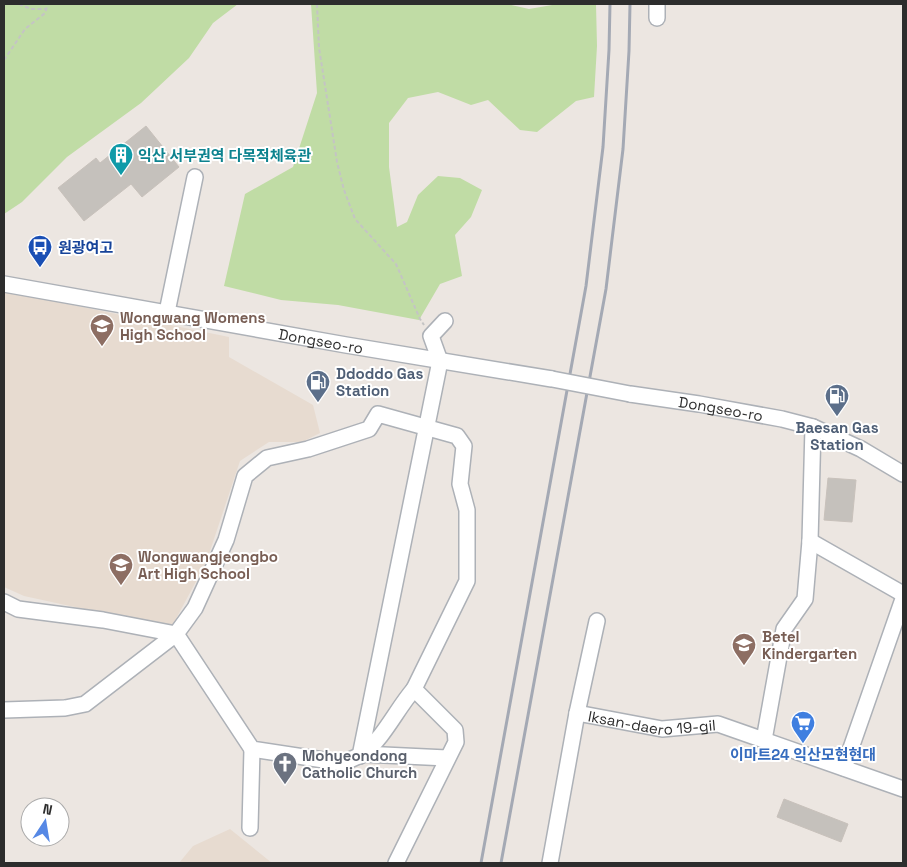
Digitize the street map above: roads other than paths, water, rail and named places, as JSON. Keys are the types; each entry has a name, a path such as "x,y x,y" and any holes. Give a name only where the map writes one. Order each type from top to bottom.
{"street":[{"path":"167,312 195,177"},
{"name":"Dongseo-ro","path":"4,284 630,394 772,417 813,427 861,449 903,474"},
{"path":"362,755 440,361 431,336 445,321"},
{"path":"4,710 65,708 85,704 176,634 195,608 226,540 245,476 267,458 308,449 369,429 378,414 457,436 464,446 460,484 467,510 467,581 414,689 374,745 362,755 343,763 252,749"},
{"path":"764,740 784,630 805,599 810,541 813,427"},
{"path":"810,541 903,594"},
{"path":"844,768 903,599"},
{"path":"4,602 18,609 102,620 176,634 252,749 250,828"},
{"name":"Iksan-daero 19-gil","path":"596,621 577,713 662,729 718,724 903,789"},
{"path":"396,863 456,742 455,730 414,689"},
{"path":"550,863 577,713"},
{"path":"362,755 447,758"}],"railway":[{"path":"481,863 586,286 603,147 610,4"},
{"path":"501,863 606,289 623,149 630,4"}],"place":[{"name":"익산 서부권역 다목적체육관","path":"121,176"},
{"name":"원광여고","path":"40,268"},
{"name":"Wongwang Womens High School","path":"102,347"},
{"name":"Ddoddo Gas Station","path":"318,403"},
{"name":"Baesan Gas Station","path":"837,417"},
{"name":"Wongwangjeongbo Art High School","path":"121,586"},
{"name":"Betel Kindergarten","path":"744,666"},
{"name":"이마트24 익산모현현대","path":"803,744"},
{"name":"Mohyeondong Catholic Church","path":"285,785"}]}
